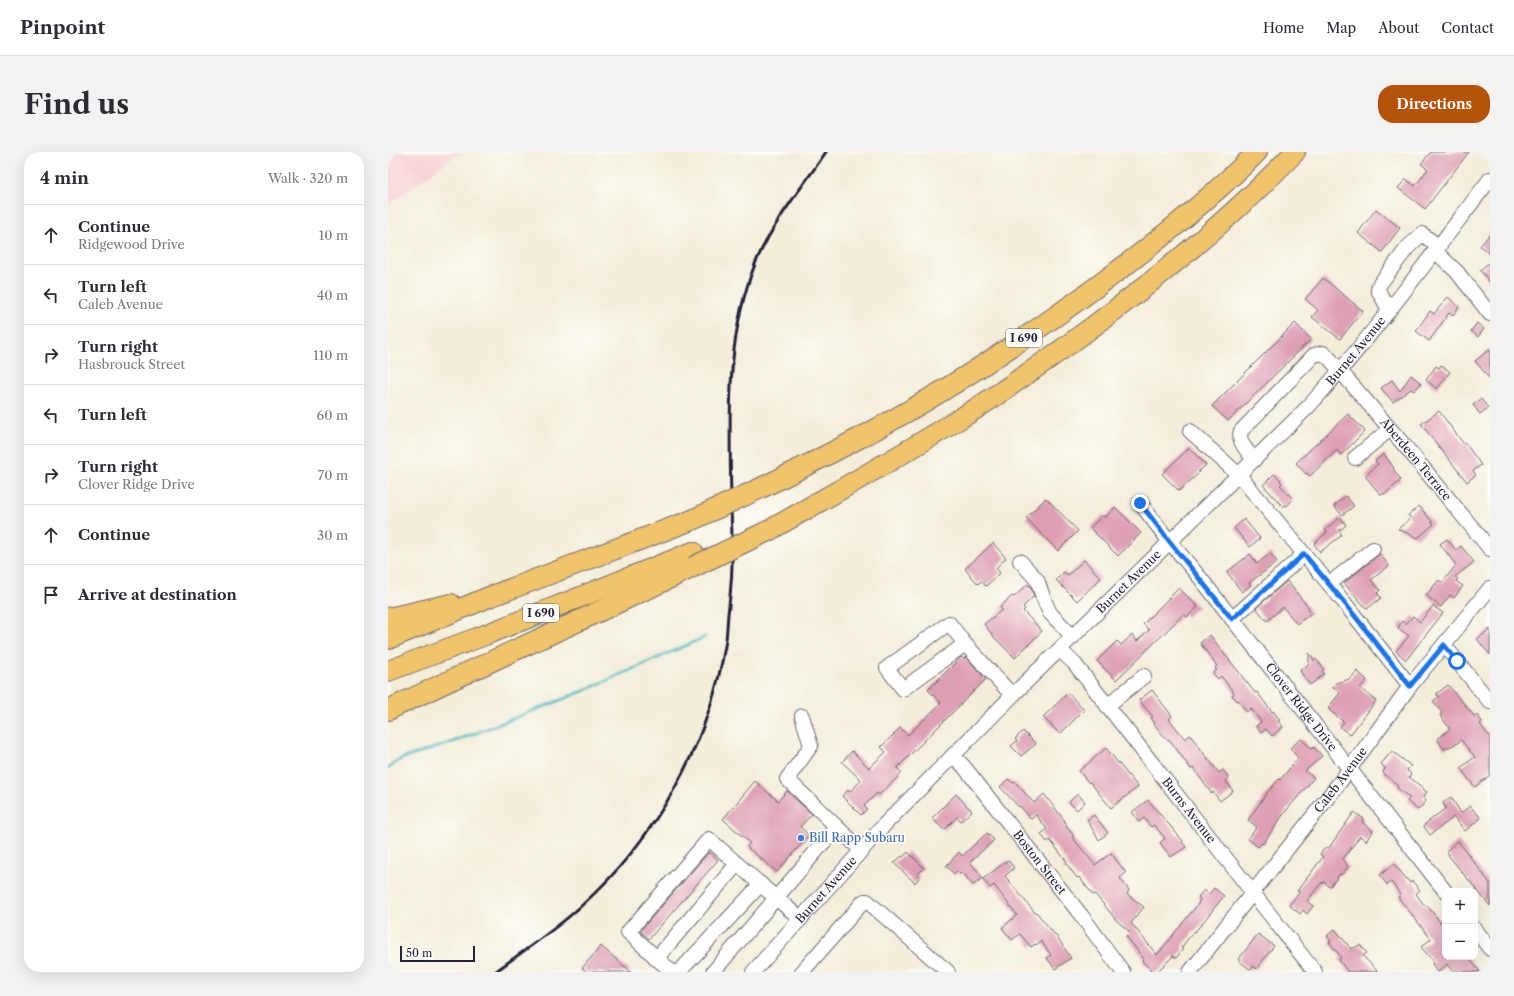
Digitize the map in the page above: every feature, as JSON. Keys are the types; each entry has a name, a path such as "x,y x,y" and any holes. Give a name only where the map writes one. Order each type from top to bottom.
{"highway":[{"name":"I 690","path":"388,639 489,597 692,520 765,486 877,429 947,388 1020,341 1095,288 1163,236 1241,168 1257,152"},
{"name":"I 690","path":"388,671 693,560 860,478 962,418 1023,377 1132,298 1186,254 1295,152"},
{"path":"388,710 454,678 622,602 693,560"},
{"path":"388,618 489,597"},
{"path":"388,704 454,678"}],"street":[{"name":"Burnet Avenue","path":"753,972 801,920 885,824 1012,695 1060,650 1309,406 1390,310 1490,178"},
{"path":"1390,310 1378,290 1379,285 1408,246 1422,234 1457,272 1490,314"},
{"name":"Aberdeen Terrace","path":"1254,460 1241,442 1239,436 1241,431 1314,355 1323,353 1390,429 1490,549"},
{"path":"1355,458 1390,429"},
{"path":"1190,431 1239,475 1329,584 1410,686"},
{"name":"Clover Ridge Drive","path":"1140,503 1443,888"},
{"path":"1329,584 1373,550"},
{"path":"1232,619 1304,554"},
{"path":"1020,561 1037,580 1050,613 1073,637"},
{"name":"Caleb Avenue","path":"1190,972 1350,770 1410,686 1490,588"},
{"path":"965,644 903,689 887,668 949,623 965,644 1012,695"},
{"path":"1444,645 1490,702"},
{"name":"Burns Avenue","path":"1060,650 1074,664 1108,706 1252,893 1315,972"},
{"path":"1108,706 1144,676"},
{"path":"802,716 812,746 787,779 836,828 862,851"},
{"name":"Boston Street","path":"953,755 965,768 1081,915 1123,972"},
{"path":"713,972 836,828"},
{"path":"672,972 628,932 709,839 801,920"},
{"path":"656,959 738,864"},
{"path":"679,972 761,884"},
{"path":"802,972 864,901 867,901 948,972"},
{"path":"1478,933 1490,949"}],"shaded area":[{"path":"388,152 460,152 388,205"}],"building":[{"path":"1431,152 1469,152 1425,209 1398,188 1406,179 1415,186 1428,169 1421,164"},
{"path":"1376,209 1400,228 1382,252 1358,233"},
{"path":"1490,234 1490,254 1480,246"},
{"path":"1490,262 1490,282 1480,270"},
{"path":"1323,278 1363,311 1340,339 1312,317 1318,310 1305,299"},
{"path":"1448,297 1459,307 1453,315 1449,313 1429,341 1416,331 1430,311 1434,314"},
{"path":"1295,323 1311,339 1228,421 1212,406"},
{"path":"1477,323 1484,329 1478,337 1471,331"},
{"path":"1490,349 1490,379 1475,361"},
{"path":"1441,365 1450,372 1437,389 1426,380 1436,366 1439,368"},
{"path":"1411,375 1421,383 1414,391 1411,389 1393,402 1381,388 1392,380 1400,391"},
{"path":"1481,399 1488,408 1480,414 1473,405"},
{"path":"1439,411 1481,465 1473,471 1476,475 1467,482 1421,424"},
{"path":"1348,414 1365,431 1341,455 1337,450 1310,476 1307,473 1306,474 1296,463"},
{"path":"1189,448 1206,465 1179,491 1162,474"},
{"path":"1384,454 1401,480 1385,494 1384,493 1381,495 1365,476 1378,464 1375,461"},
{"path":"1274,474 1281,480 1280,481 1282,483 1280,485 1293,499 1287,506 1285,505 1283,507 1263,485"},
{"path":"1346,496 1354,506 1342,515 1334,506"},
{"path":"1046,498 1078,531 1058,551 1026,518"},
{"path":"1419,506 1434,524 1418,538 1398,529 1411,518 1408,515"},
{"path":"1115,507 1141,533 1118,556 1090,528 1103,515 1105,518"},
{"path":"1340,517 1346,525 1339,531 1342,535 1320,552 1314,544 1327,532 1325,530"},
{"path":"1244,519 1260,538 1250,547 1234,528"},
{"path":"1447,539 1456,550 1461,546 1474,562 1455,577 1458,579 1456,581 1463,586 1454,598 1450,595 1441,607 1426,595 1439,580 1442,583 1456,565 1440,544"},
{"path":"993,543 1006,558 996,568 1000,573 986,586 981,581 978,584 965,569"},
{"path":"1270,553 1277,562 1249,583 1251,585 1242,592 1227,572 1250,554 1257,564"},
{"path":"1380,554 1389,566 1371,580 1380,590 1377,593 1381,598 1367,609 1344,583"},
{"path":"1084,560 1101,578 1077,601 1056,580 1064,572 1068,575"},
{"path":"1287,581 1309,608 1308,609 1311,613 1297,624 1283,607 1267,621 1256,608"},
{"path":"1028,584 1034,596 1023,607 1025,609 1023,611 1042,631 1015,658 994,637 984,624 1002,610 1000,607 1012,596 1014,597"},
{"path":"1179,588 1198,607 1187,617 1184,614 1116,680 1097,661 1117,641 1121,645 1132,635 1137,641 1149,630 1143,624"},
{"path":"1433,606 1443,613 1406,660 1396,651 1409,636 1398,628 1402,621 1406,624 1413,616 1420,622"},
{"path":"1490,629 1490,655 1477,639"},
{"path":"1210,635 1255,693 1257,692 1280,720 1278,721 1283,727 1272,736 1266,729 1261,733 1256,726 1261,722 1251,708 1247,712 1232,695 1234,693 1221,676 1218,679 1213,673 1217,670 1215,668 1217,666 1200,643"},
{"path":"1309,653 1324,669 1322,671 1324,674 1310,685 1300,671 1309,664"},
{"path":"961,657 964,659 966,657 986,679 897,768 902,773 879,795 877,793 864,806 867,809 861,815 842,796 848,790 850,792 861,780 842,762 852,751 869,768 886,752 881,747 900,728 908,735 941,703 928,690"},
{"path":"1357,671 1367,680 1360,688 1376,701 1350,735 1340,727 1344,722 1328,708 1340,693 1332,687 1336,683 1350,679"},
{"path":"1448,685 1475,717 1477,715 1482,722 1480,724 1490,737 1490,775 1475,787 1460,768 1475,757 1461,740 1444,749 1437,739 1450,729 1440,715 1442,713 1433,701 1439,697 1436,694"},
{"path":"1152,690 1172,716 1169,719 1185,739 1190,735 1219,773 1223,770 1229,778 1226,781 1233,791 1220,801 1213,792 1212,794 1193,768 1191,769 1169,739 1167,740 1154,724 1155,723 1151,718 1153,717 1139,700"},
{"path":"1068,693 1084,710 1060,734 1043,717"},
{"path":"1023,731 1036,744 1021,756 1011,746 1017,741 1015,739"},
{"path":"1301,739 1312,749 1314,747 1322,756 1305,771 1314,778 1285,812 1263,844 1262,843 1258,847 1248,839 1257,827 1248,820 1267,793 1298,758 1290,748"},
{"path":"1106,748 1138,787 1111,808 1079,771"},
{"path":"1392,751 1411,766 1407,770 1411,774 1409,777 1427,792 1423,797 1426,801 1418,810 1407,801 1410,798 1397,788 1398,786 1383,773 1385,768 1381,764"},
{"path":"1008,779 1013,783 1015,782 1034,803 1044,794 1065,821 1066,826 1074,836 1072,837 1095,865 1111,853 1126,873 1120,878 1129,890 1127,894 1144,907 1131,923 1157,955 1198,904 1200,899 1198,897 1204,890 1209,894 1214,888 1224,896 1195,932 1194,931 1181,948 1183,949 1176,958 1173,956 1157,972 1153,972 1142,961 1144,959 1126,936 1130,932 1117,921 1079,877 1077,878 1050,840 1047,842 1041,834 1047,829 1036,815 1031,819 1000,787"},
{"path":"755,781 778,801 787,791 812,814 800,827 809,835 777,872 747,847 750,843 723,819"},
{"path":"956,794 972,811 961,821 957,817 944,830 932,818"},
{"path":"1078,794 1085,802 1077,810 1069,802"},
{"path":"1451,797 1461,813 1470,806 1481,818 1465,831 1454,817 1430,835 1424,827 1425,824 1446,808 1443,803"},
{"path":"1148,800 1183,841 1182,842 1186,847 1171,857 1160,843 1165,838 1154,825 1151,827 1144,818 1139,822 1132,812"},
{"path":"1354,812 1364,819 1362,822 1373,831 1366,841 1360,836 1343,859 1348,867 1341,875 1340,874 1330,887 1322,882 1307,901 1313,906 1307,914 1303,910 1300,914 1289,905 1300,892 1297,891 1323,857 1320,854 1326,847 1328,849"},
{"path":"1094,815 1108,833 1099,840 1087,820"},
{"path":"987,833 994,840 970,862 983,878 973,885 962,872 960,874 957,871 954,874 946,866 959,852 962,856"},
{"path":"1458,841 1490,883 1490,906 1478,891 1478,888 1475,888 1446,851"},
{"path":"709,852 718,860 649,939 640,931"},
{"path":"908,852 924,868 917,875 920,877 915,883 894,863"},
{"path":"1008,860 1014,868 1005,876 1057,937 1071,958 1055,969 1047,958 1051,955 1041,941 1031,947 1020,934 1012,940 1002,928 1017,915 994,885 990,888 983,879"},
{"path":"1394,864 1410,883 1412,881 1420,890 1416,894 1425,906 1427,905 1441,923 1442,922 1442,960 1470,960 1480,972 1453,972 1447,964 1438,972 1432,964 1434,962 1421,947 1431,939 1398,897 1401,895 1391,882 1387,885 1380,875"},
{"path":"1335,929 1351,949 1360,945 1367,953 1363,956 1378,972 1348,972 1339,960 1341,957 1329,942 1331,941 1327,936"},
{"path":"1258,934 1274,946 1256,969 1253,966 1251,970 1238,960"},
{"path":"601,946 631,972 587,972 582,968"}],"waterway":[{"path":"388,768 401,759 453,742 581,692 705,637"}],"railway":[{"path":"495,972 570,916 607,881 632,852 674,789 706,720 717,683 725,646 731,588 732,547 730,415 733,359 737,331 743,303 757,258 784,211 826,152"}],"place":[{"name":"Bill Rapp Subaru","path":"801,838"}],"route":[{"path":"1140,503 1232,619 1304,554 1410,686 1444,645 1457,661"}]}
